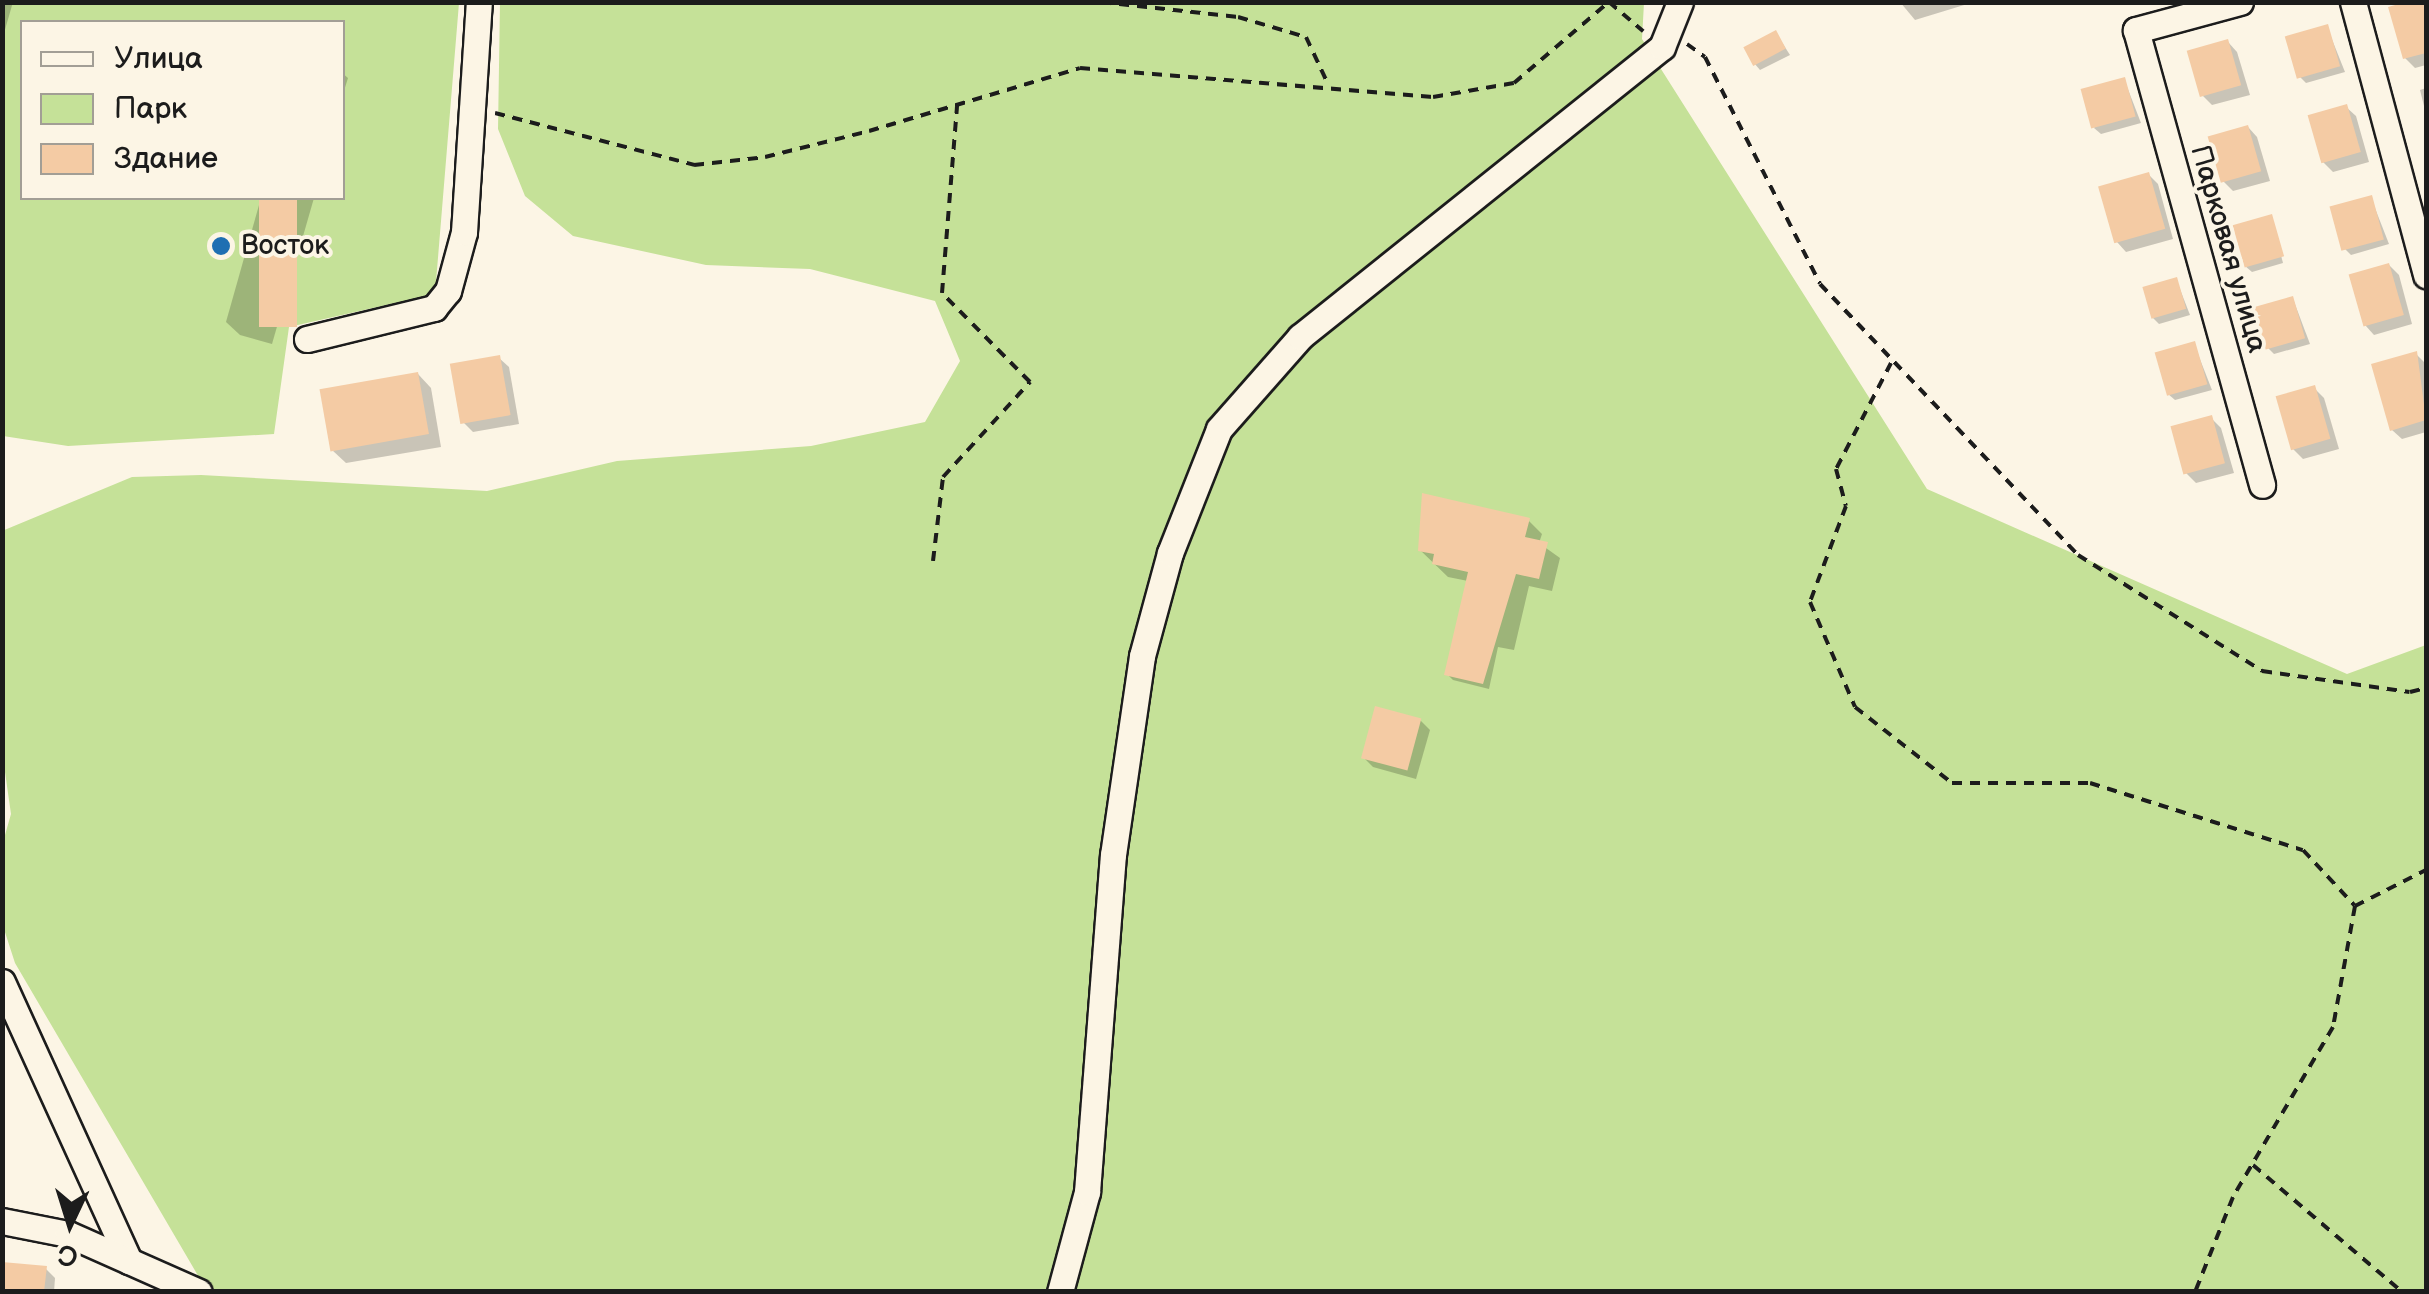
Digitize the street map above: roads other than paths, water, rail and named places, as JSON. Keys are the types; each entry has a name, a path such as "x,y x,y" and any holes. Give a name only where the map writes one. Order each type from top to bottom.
{"street":[{"path":"307,339 434,308 448,290 464,232 480,2"},
{"path":"1060,1292 1088,1192 1113,855 1142,656 1170,553 1219,429 1300,337 1666,40 1680,2"},
{"name":"Парковая улица","path":"2240,2 2136,30 2262,485"},
{"path":"2353,2 2426,276"},
{"path":"2,982 129,1261"},
{"path":"2,1221 68,1234 199,1292"}],"place":[{"name":"Восток","path":"221,246"}]}
